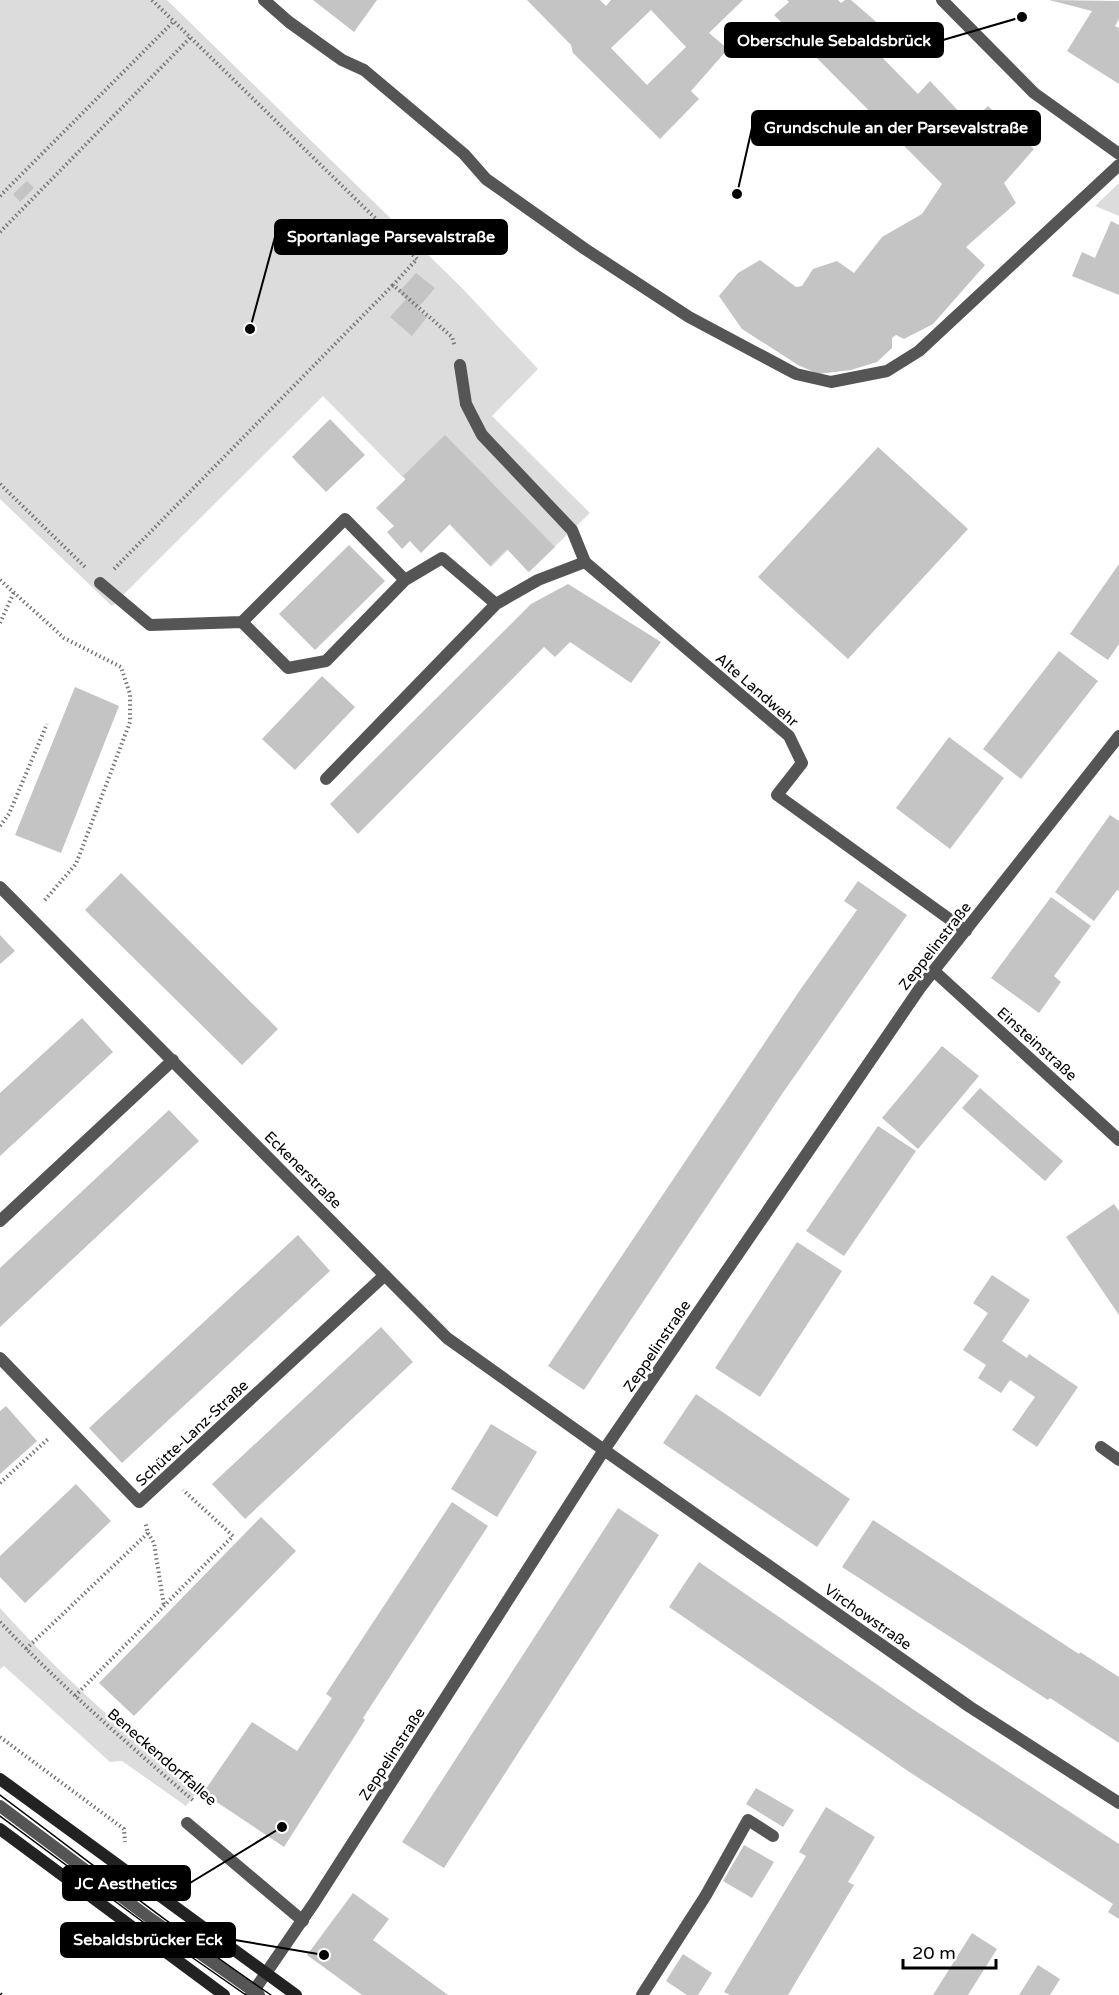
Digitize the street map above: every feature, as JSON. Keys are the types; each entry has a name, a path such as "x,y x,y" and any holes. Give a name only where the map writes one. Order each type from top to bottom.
{"main road":[{"path":"0,1779 296,1995"},
{"path":"0,1829 224,1995"}],"street":[{"path":"264,0 288,22 342,60 364,70 464,154 486,179 585,249 689,317 796,374 831,382 887,371 919,351 1119,165"},
{"path":"942,0 1034,93 1119,154"},
{"path":"326,779 496,604 538,580 585,562 572,530 482,435 466,404 460,365"},
{"path":"100,583 150,626 242,622 345,519 405,580"},
{"path":"242,622 288,668 326,661 405,580 442,558 496,604"},
{"name":"Alte Landwehr","path":"585,562 789,736 802,763 777,795 966,931"},
{"name":"Zeppelinstraße","path":"255,1994 604,1450 920,988 1119,735"},
{"name":"Eckenerstraße","path":"0,888 447,1338 604,1450"},
{"name":"Einsteinstraße","path":"934,971 1119,1140"},
{"path":"0,1221 173,1060"},
{"name":"Schütte-Lanz-Straße","path":"0,1359 139,1502 385,1275"},
{"path":"1101,1447 1119,1460"},
{"name":"Virchowstraße","path":"604,1450 970,1707 1119,1803"},
{"path":"0,1806 150,1919 255,1994"},
{"path":"642,1995 706,1895 748,1820 773,1836"},
{"path":"188,1823 303,1921"}],"path":[{"path":"0,484 100,583 417,259 152,0"},
{"path":"0,196 174,21"},
{"path":"0,232 190,37"},
{"path":"393,285 453,337 460,365"},
{"path":"0,580 64,638 121,666 130,694 130,722 76,864 30,917"},
{"path":"0,623 14,592"},
{"path":"0,826 9,814 47,724"},
{"path":"0,1483 64,1425"},
{"path":"75,1696 233,1536 167,1476"},
{"path":"139,1502 148,1533 154,1544 164,1606"},
{"path":"26,1649 148,1533"},
{"name":"Beneckendorffallee","path":"0,1622 119,1737 199,1805"},
{"path":"0,1737 124,1829 128,1872"}],"shaded area":[{"path":"0,0 167,0 462,288 538,369 492,416 590,513 528,572 508,550 491,567 323,396 112,606 0,499"},
{"path":"1119,183 1119,216 1095,206"},
{"path":"0,1608 95,1704 197,1792 186,1806 122,1761 110,1762 4,1666 0,1669"}],"building":[{"path":"313,0 377,0 354,32"},
{"path":"527,0 600,0 606,6 611,0 743,0 709,33 728,49 691,91 699,99 660,139 573,53 571,45","holes":["651,10 686,47 647,85 611,48"]},
{"path":"787,0 838,0 841,3 851,0 881,26 864,39 918,94 930,81 970,123 988,106 1034,149 1004,183 1016,203 966,247 985,265 933,324 904,339 896,335 892,338 892,348 877,362 851,370 818,374 798,365 742,329 719,296 738,273 760,260 796,287 802,286 813,269 837,261 854,273 882,237 922,214 942,184 774,15 789,2"},
{"path":"1049,0 1119,1 1119,19 1115,26 1119,28 1119,84 1067,51 1092,11"},
{"path":"27,181 34,188 20,202 13,194"},
{"path":"1111,221 1119,225 1119,295 1072,276 1082,252 1095,258"},
{"path":"416,273 435,288 417,309 427,317 412,336 390,317 406,299 399,292"},
{"path":"330,419 365,455 326,492 292,457"},
{"path":"445,435 555,547 529,572 507,549 490,566 450,524 421,553 410,541 402,549 387,532 394,526 376,508 406,479 403,476"},
{"path":"878,447 968,529 848,659 758,577"},
{"path":"349,545 385,581 315,650 279,614"},
{"path":"1119,564 1119,644 1108,660 1070,634"},
{"path":"568,584 661,642 631,683 570,642 555,657 544,647 358,834 330,804 531,604"},
{"path":"1059,651 1098,681 1021,779 983,749"},
{"path":"322,676 355,707 295,770 262,739"},
{"path":"75,687 119,706 61,853 15,835"},
{"path":"949,737 1004,778 950,849 896,808"},
{"path":"1110,815 1119,821 1119,891 1117,890 1094,921 1055,892"},
{"path":"121,873 278,1029 242,1065 85,910"},
{"path":"858,881 907,915 782,1094 584,1390 548,1366 800,990 857,910 844,901"},
{"path":"1051,897 1091,926 1054,976 1061,982 1039,1013 991,978"},
{"path":"0,935 15,951 0,964"},
{"path":"82,1018 113,1052 0,1156 0,1093"},
{"path":"942,1046 979,1076 918,1149 882,1118"},
{"path":"980,1088 1063,1161 1045,1181 962,1108"},
{"path":"169,1110 199,1141 0,1327 0,1268"},
{"path":"878,1126 916,1151 844,1256 806,1231"},
{"path":"1114,1204 1119,1211 1119,1315 1066,1237"},
{"path":"298,1235 330,1271 122,1463 89,1428"},
{"path":"797,1242 842,1271 760,1397 715,1368"},
{"path":"992,1275 1030,1300 1002,1341 1027,1358 1029,1354 1078,1387 1037,1447 1012,1430 1035,1397 1010,1380 1001,1393 978,1378 986,1365 963,1350 988,1313 973,1303"},
{"path":"381,1327 413,1362 245,1519 212,1484"},
{"path":"696,1394 850,1499 817,1547 663,1443"},
{"path":"6,1406 37,1441 0,1474 0,1411"},
{"path":"491,1424 537,1452 497,1517 451,1489"},
{"path":"76,1484 111,1521 25,1603 0,1577 0,1556"},
{"path":"452,1502 488,1526 363,1718 365,1720 284,1847 203,1793 252,1722 297,1751 332,1698 326,1694"},
{"path":"618,1508 659,1535 444,1868 402,1842"},
{"path":"261,1517 296,1551 134,1716 99,1683"},
{"path":"873,1520 1079,1654 1080,1652 1119,1677 1119,1743 842,1567"},
{"path":"699,1562 914,1710 1119,1844 1119,1919 1108,1912 1113,1904 908,1771 669,1607"},
{"path":"756,1788 794,1810 783,1827 746,1804"},
{"path":"826,1807 875,1837 848,1882 854,1885 788,1995 730,1995 724,1992 806,1856 799,1852"},
{"path":"744,1845 774,1862 752,1898 723,1881"},
{"path":"353,1893 389,1919 373,1940 448,1995 362,1995 307,1955"},
{"path":"972,1933 997,1949 968,1995 933,1995"},
{"path":"683,1954 712,1973 698,1995 687,1995 666,1981"},
{"path":"1038,1965 1060,1979 1050,1995 1019,1995"}],"tram line":[{"path":"0,1795 168,1922 271,1995"},
{"path":"0,1816 170,1942 246,1995"}],"place":[{"name":"Oberschule Sebaldsbrück","path":"1022,17"},
{"name":"Grundschule an der Parsevalstraße","path":"737,194"},
{"name":"Sportanlage Parsevalstraße","path":"250,329"},
{"name":"JC Aesthetics","path":"282,1827"},
{"name":"Sebaldsbrücker Eck","path":"324,1955"}]}
